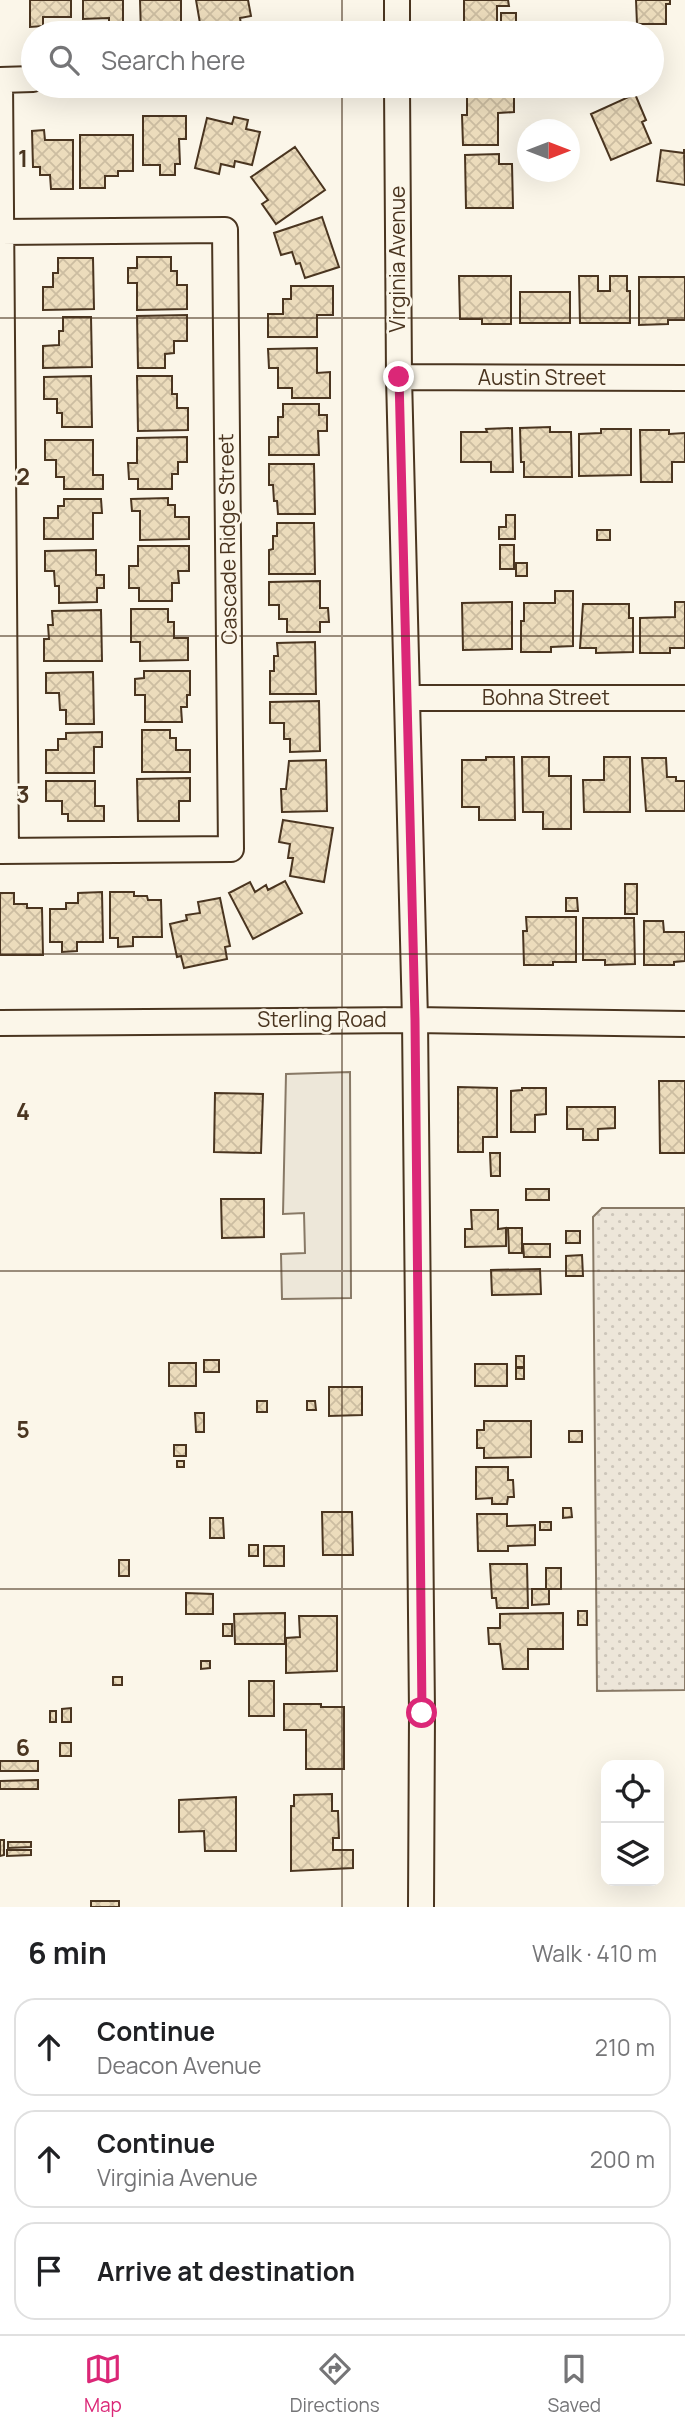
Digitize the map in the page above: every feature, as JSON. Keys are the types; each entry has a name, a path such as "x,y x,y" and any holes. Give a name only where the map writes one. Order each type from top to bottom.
{"street":[{"path":"397,0 397,21"},
{"path":"3,851 0,80 21,79"},
{"name":"Virginia Avenue","path":"397,98 399,377 415,1020 422,1713 421,1907"},
{"name":"Cascade Ridge Street","path":"1,232 225,230 231,849 3,851"},
{"name":"Austin Street","path":"399,377 685,378"},
{"name":"Bohna Street","path":"407,698 685,698"},
{"name":"Sterling Road","path":"0,1023 415,1020 685,1024"}],"shaded area":[{"path":"350,1072 351,1298 282,1299 281,1254 305,1253 304,1213 283,1214 286,1074"},
{"path":"602,1208 685,1208 685,1690 597,1691 593,1217"}],"building":[{"path":"30,0 71,0 71,17 43,17 43,21 30,21"},
{"path":"83,0 123,0 123,21 109,21 109,18 83,19"},
{"path":"140,0 181,0 181,21 141,21"},
{"path":"196,0 248,0 251,16 240,18 240,21 200,21"},
{"path":"464,0 508,0 509,6 497,6 497,21 464,21"},
{"path":"636,0 670,0 670,4 666,4 666,24 664,21 637,21"},
{"path":"501,13 516,13 516,21 501,21"},
{"path":"467,98 514,98 514,112 498,113 498,145 463,145 462,115 467,115"},
{"path":"626,98 637,98 646,120 642,122 651,143 611,160 591,114"},
{"path":"143,116 186,116 186,139 179,139 180,164 175,164 175,175 160,175 160,165 143,165"},
{"path":"234,117 248,120 246,129 260,132 252,165 235,161 234,167 221,164 219,174 195,168 207,118 232,124"},
{"path":"44,130 45,140 73,140 73,189 51,189 50,175 40,175 40,167 33,167 32,131"},
{"path":"80,135 133,135 133,171 118,171 118,176 105,176 105,188 80,188"},
{"path":"295,147 325,190 276,224 262,204 268,200 251,177"},
{"path":"684,149 685,185 657,181 661,150 684,153"},
{"path":"499,154 499,164 512,164 513,208 466,208 465,155"},
{"path":"322,217 339,267 305,278 300,263 296,264 292,252 281,255 274,233"},
{"path":"137,257 171,257 171,271 177,271 177,285 187,285 187,309 137,310 137,283 128,283 128,268 137,268"},
{"path":"58,258 93,258 94,309 43,310 43,287 53,287 53,273 58,273"},
{"path":"459,276 511,276 511,324 482,324 482,319 460,319"},
{"path":"579,276 598,276 598,291 610,291 610,276 627,276 630,323 580,323"},
{"path":"639,277 685,277 685,320 668,320 668,324 639,325"},
{"path":"291,286 333,286 333,315 317,315 317,337 268,337 268,314 283,314 283,299 291,299"},
{"path":"520,292 570,292 570,323 520,323"},
{"path":"187,315 187,341 174,341 174,353 165,354 165,368 138,368 137,316"},
{"path":"63,317 91,317 92,367 43,368 43,346 59,345"},
{"path":"317,348 317,373 330,372 330,398 292,398 292,388 278,388 278,368 269,368 268,349"},
{"path":"91,376 92,427 62,427 62,413 57,413 57,399 44,399 44,377"},
{"path":"137,376 172,376 172,394 177,394 177,408 188,408 188,430 138,431"},
{"path":"283,404 319,404 319,415 327,415 327,431 318,431 319,455 269,455 269,437 278,437 278,417 283,417"},
{"path":"550,427 550,432 571,432 572,477 524,477 520,428"},
{"path":"512,428 513,472 491,472 491,462 461,462 461,432"},
{"path":"601,429 631,429 631,475 579,476 579,434 601,433"},
{"path":"640,430 685,433 685,462 672,462 672,482 641,482"},
{"path":"187,437 187,462 178,462 178,474 172,474 172,489 138,489 138,479 129,479 128,463 137,463 137,438"},
{"path":"45,440 93,440 93,475 103,475 103,489 64,489 64,477 56,477 56,460 45,460"},
{"path":"269,464 314,464 315,514 278,514 273,485 269,485"},
{"path":"168,498 168,505 175,505 175,517 189,517 189,539 140,540 140,511 132,511 131,499"},
{"path":"64,499 101,499 102,513 93,513 93,539 44,539 44,518 58,518 58,506 64,506"},
{"path":"506,515 515,515 515,539 499,539 499,527 506,527"},
{"path":"277,523 314,523 315,574 269,574 269,550 273,549 273,536 277,536"},
{"path":"597,530 610,530 610,540 597,540"},
{"path":"500,545 514,545 514,569 500,569"},
{"path":"138,546 189,546 189,571 178,571 179,583 172,583 172,601 139,601 139,588 129,588 129,566 138,566"},
{"path":"96,550 96,575 104,575 104,588 97,588 97,602 59,603 59,586 55,586 54,571 45,571 45,551"},
{"path":"516,563 527,563 527,576 516,576"},
{"path":"320,581 320,608 328,608 329,622 320,622 320,632 287,632 287,619 279,619 279,605 269,605 269,582"},
{"path":"555,591 573,591 573,646 551,647 551,652 521,652 524,603 555,603"},
{"path":"512,602 512,649 463,650 462,603"},
{"path":"675,602 685,602 685,648 670,648 670,653 640,653 640,618 675,617"},
{"path":"583,604 629,604 629,618 633,618 633,652 596,653 596,648 580,648"},
{"path":"131,609 168,609 168,622 174,622 174,638 188,638 188,660 140,661 140,642 131,642"},
{"path":"101,610 102,661 44,661 44,639 49,639 48,625 53,625 52,611"},
{"path":"315,642 316,694 270,694 270,671 274,671 274,656 278,656 277,643"},
{"path":"144,671 190,671 190,695 187,695 187,707 181,707 182,722 145,722 145,695 135,695 135,679 144,678"},
{"path":"93,672 94,724 66,724 66,710 60,710 59,693 46,693 46,673"},
{"path":"319,701 320,751 290,752 290,739 284,739 284,723 270,723 270,702"},
{"path":"142,730 170,730 170,738 176,738 176,750 190,750 190,772 142,772"},
{"path":"102,732 102,747 94,747 94,773 46,773 46,750 58,750 58,739 66,739 66,733"},
{"path":"486,757 514,757 515,820 479,820 479,807 462,807 462,760 486,760"},
{"path":"522,757 549,757 549,776 571,776 571,829 543,829 543,812 523,812"},
{"path":"604,757 630,757 630,812 584,812 583,780 604,780"},
{"path":"642,758 666,758 667,777 685,781 685,811 646,811"},
{"path":"326,760 327,811 282,812 281,789 286,789 289,761"},
{"path":"190,778 190,801 179,801 179,821 138,821 137,779"},
{"path":"46,781 95,781 95,806 104,806 104,821 68,821 68,814 62,814 62,801 46,801"},
{"path":"283,820 333,828 324,882 290,876 293,858 288,858 290,844 279,842"},
{"path":"285,881 302,913 253,939 229,893 250,882 255,892 266,885 268,890"},
{"path":"625,884 637,884 637,914 625,914"},
{"path":"102,892 103,942 77,942 77,951 62,952 62,942 50,942 50,909 66,909 66,903 78,903 78,893"},
{"path":"110,892 134,892 134,896 161,900 162,937 133,937 133,946 118,947 118,938 110,938"},
{"path":"0,893 14,893 14,904 27,904 27,908 42,908 43,955 0,955"},
{"path":"220,898 230,946 225,947 227,959 184,968 181,956 177,957 170,924 187,920 186,915 200,913 198,902"},
{"path":"566,898 577,898 578,911 566,911"},
{"path":"526,917 576,917 576,962 524,965 523,931 527,931"},
{"path":"583,918 634,918 635,964 605,965 605,960 583,960"},
{"path":"644,921 663,921 664,932 685,932 685,961 674,962 674,965 644,965"},
{"path":"659,1081 685,1081 685,1153 660,1153"},
{"path":"458,1087 497,1088 497,1137 483,1137 483,1152 458,1152"},
{"path":"546,1088 546,1114 535,1115 535,1132 511,1132 511,1091"},
{"path":"215,1093 263,1094 261,1153 214,1152"},
{"path":"567,1107 615,1107 615,1128 598,1129 598,1140 583,1140 583,1129 567,1129"},
{"path":"490,1153 500,1153 500,1176 491,1176"},
{"path":"526,1189 549,1189 549,1200 526,1200"},
{"path":"221,1199 264,1199 264,1237 222,1238"},
{"path":"471,1210 498,1210 498,1229 506,1228 506,1246 465,1247 465,1229 472,1229"},
{"path":"508,1228 522,1228 522,1253 509,1253"},
{"path":"566,1231 580,1231 580,1243 566,1243"},
{"path":"523,1244 550,1244 550,1257 524,1257"},
{"path":"582,1255 583,1276 566,1276 566,1256"},
{"path":"540,1269 541,1294 492,1295 491,1270"},
{"path":"516,1356 524,1356 524,1367 516,1367"},
{"path":"204,1360 219,1360 219,1372 204,1372"},
{"path":"169,1363 196,1363 196,1386 169,1386"},
{"path":"475,1364 507,1364 507,1386 475,1386"},
{"path":"516,1368 524,1368 524,1379 516,1379"},
{"path":"329,1387 362,1387 362,1415 329,1416"},
{"path":"257,1401 267,1401 267,1412 257,1412"},
{"path":"307,1401 315,1401 316,1410 307,1410"},
{"path":"195,1413 204,1413 204,1432 196,1432"},
{"path":"484,1421 531,1421 531,1457 484,1458 484,1448 477,1448 477,1430 484,1430"},
{"path":"569,1431 582,1431 582,1442 569,1442"},
{"path":"174,1445 186,1445 186,1456 174,1456"},
{"path":"177,1461 184,1461 184,1467 177,1467"},
{"path":"476,1467 508,1467 508,1480 513,1480 514,1497 508,1497 507,1504 492,1504 492,1498 476,1499"},
{"path":"563,1508 571,1508 572,1517 563,1518"},
{"path":"322,1512 352,1512 353,1555 323,1555"},
{"path":"477,1514 507,1514 507,1526 535,1525 535,1545 508,1546 508,1551 478,1551"},
{"path":"210,1518 223,1518 224,1538 210,1538"},
{"path":"540,1522 551,1522 551,1530 540,1530"},
{"path":"249,1545 258,1545 258,1556 249,1556"},
{"path":"264,1546 284,1546 284,1566 264,1566"},
{"path":"119,1560 129,1560 129,1576 119,1576"},
{"path":"490,1564 527,1564 528,1608 497,1608 496,1598 492,1598"},
{"path":"546,1568 561,1568 561,1589 546,1589"},
{"path":"532,1589 549,1589 549,1604 532,1605"},
{"path":"186,1593 213,1594 213,1614 186,1614"},
{"path":"578,1611 587,1611 587,1625 578,1625"},
{"path":"285,1613 285,1644 235,1644 234,1614"},
{"path":"563,1613 563,1649 528,1649 528,1669 503,1669 500,1644 489,1644 488,1628 500,1628 500,1614"},
{"path":"299,1616 337,1616 337,1671 286,1673 286,1638 300,1637"},
{"path":"223,1624 232,1624 232,1636 223,1636"},
{"path":"201,1661 210,1661 210,1668 201,1669"},
{"path":"113,1677 122,1677 122,1685 113,1685"},
{"path":"249,1681 274,1681 274,1716 249,1716"},
{"path":"284,1704 344,1707 344,1769 306,1769 306,1730 284,1730"},
{"path":"71,1708 71,1722 62,1722 62,1709"},
{"path":"50,1711 56,1711 56,1722 50,1722"},
{"path":"60,1743 71,1743 71,1756 60,1756"},
{"path":"0,1761 38,1761 38,1771 0,1771"},
{"path":"38,1780 38,1789 0,1789 0,1781"},
{"path":"332,1794 332,1811 338,1811 339,1838 333,1838 333,1850 353,1850 353,1868 291,1871 291,1806 294,1806 294,1795"},
{"path":"236,1797 236,1851 205,1851 204,1831 179,1832 179,1800"},
{"path":"0,1840 4,1840 4,1855 0,1856"},
{"path":"8,1842 31,1842 31,1847 8,1848"},
{"path":"7,1850 31,1850 31,1855 7,1856"},
{"path":"91,1901 119,1901 119,1907 91,1907"}],"route":[{"path":"399,377 415,1020 422,1713"}]}
